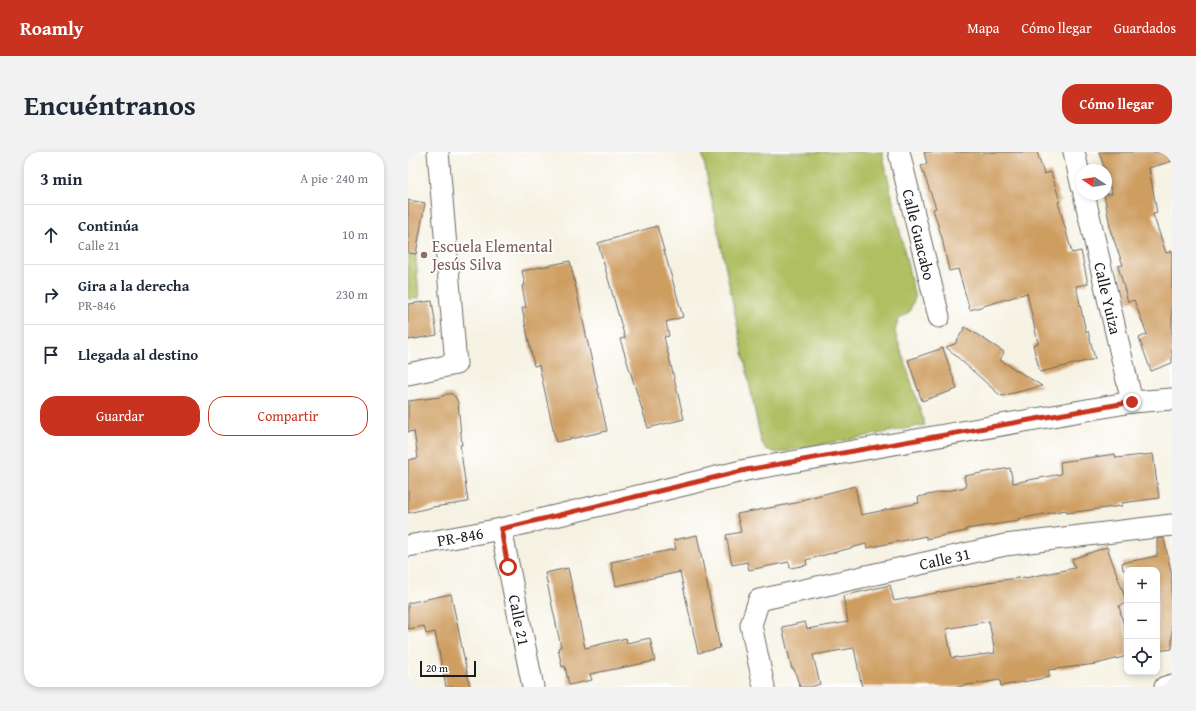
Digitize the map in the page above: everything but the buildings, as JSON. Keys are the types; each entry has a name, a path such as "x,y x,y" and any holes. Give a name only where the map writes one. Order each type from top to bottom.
{"street":[{"path":"408,374 456,364 438,152"},
{"name":"Calle Guacabo","path":"899,152 939,317"},
{"path":"1074,152 1077,164"},
{"name":"Calle Yuiza","path":"1085,200 1132,402"},
{"name":"PR-846","path":"408,546 501,529 746,470 1132,402 1172,399"},
{"name":"Calle 31","path":"764,687 751,625 759,600 1005,545 1172,525"},
{"name":"Calle 21","path":"501,529 533,687"},
{"path":"1165,687 1172,686"}],"green space":[{"path":"702,152 882,152 915,298 909,312 898,320 895,332 925,425 777,453 766,449 761,441"},
{"path":"414,230 419,298 408,299 408,231"}],"place":[{"name":"Escuela Elemental Jesús Silva","path":"424,255"}],"route":[{"path":"508,567 501,529 746,470 1132,402"}]}
